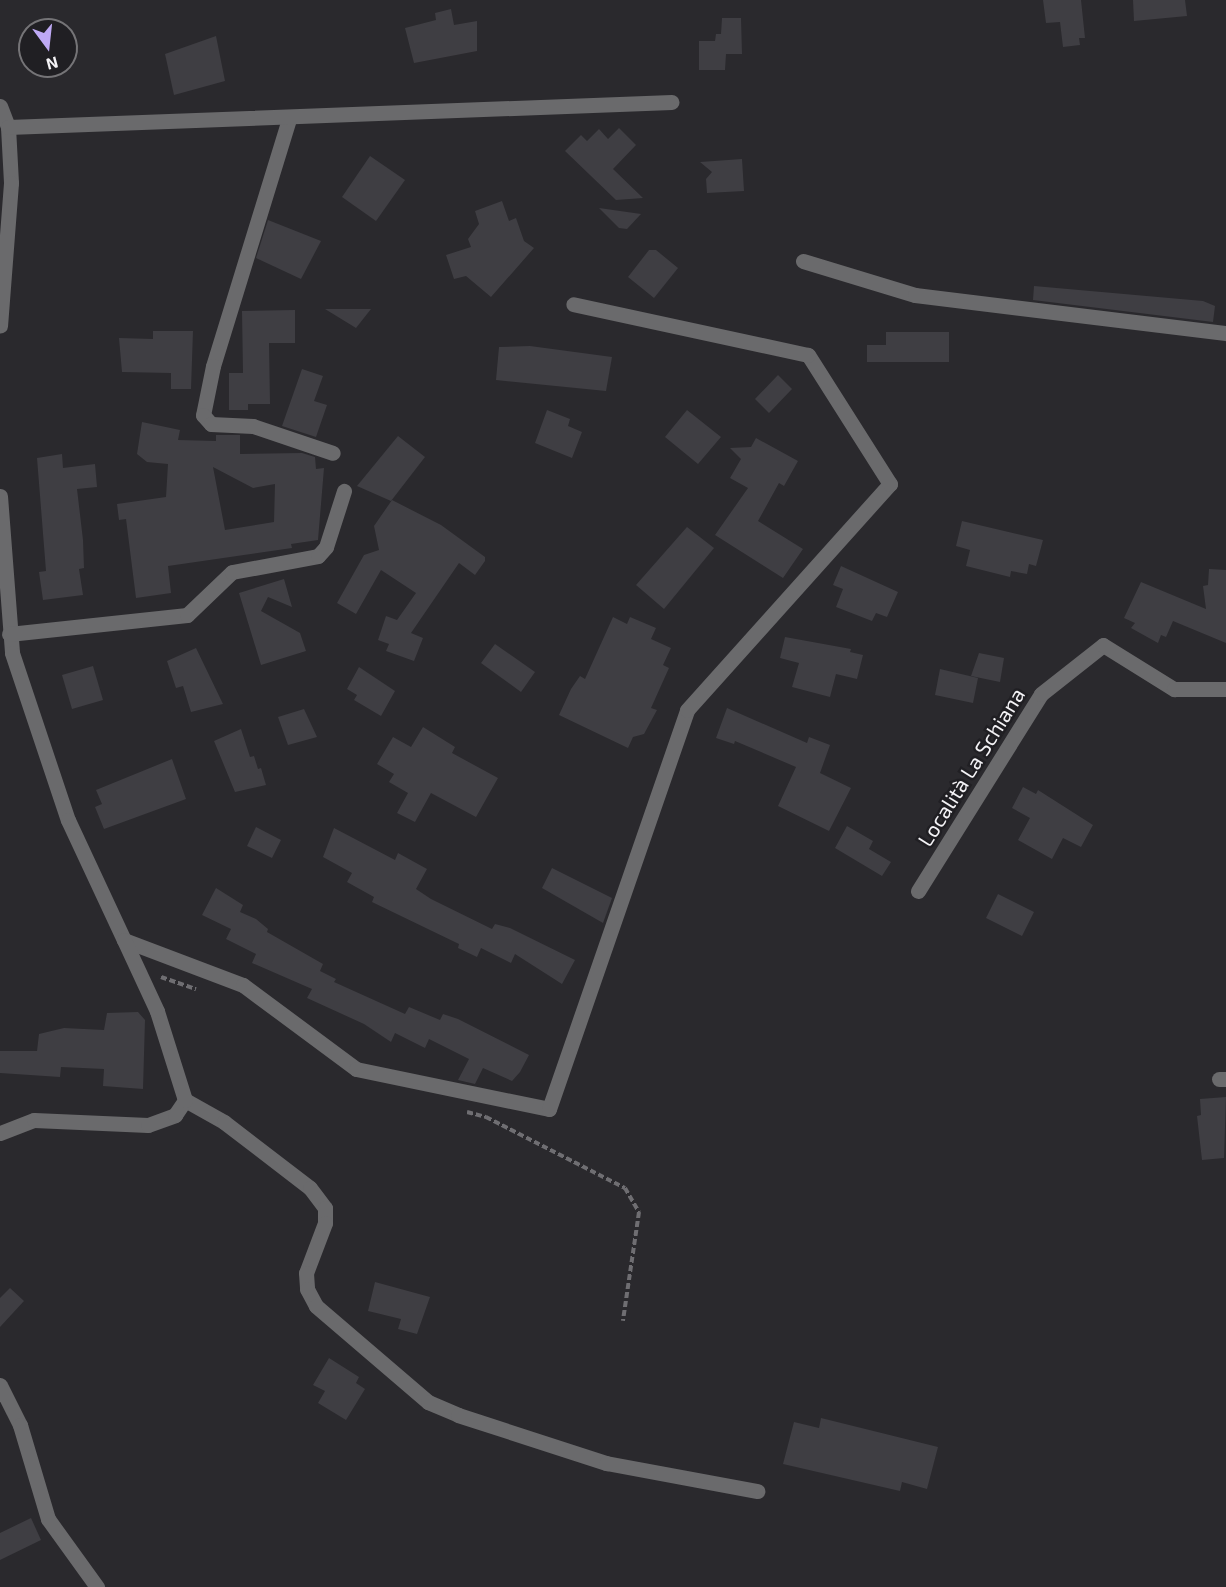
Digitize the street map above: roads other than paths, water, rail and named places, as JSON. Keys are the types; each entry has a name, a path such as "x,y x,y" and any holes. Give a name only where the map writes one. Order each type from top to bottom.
{"street":[{"path":"8,127 289,119 672,102"},
{"path":"0,106 8,127 11,183 0,326"},
{"path":"289,119 213,366 203,415 211,424 253,426 333,453"},
{"path":"803,261 915,295 1226,333"},
{"path":"124,940 243,985 356,1069 549,1109 687,710 890,484 808,355 573,304"},
{"path":"9,634 187,615 232,572 318,556 326,547 344,491"},
{"path":"0,496 9,634 68,820 157,1011 186,1100 224,1122 310,1188 325,1208 325,1223 306,1273 307,1289 316,1306 336,1327 428,1402 458,1416 606,1463 757,1491"},
{"name":"Località La Schiana","path":"918,891 1041,694 1103,645 1174,688 1226,689"},
{"path":"0,1133 34,1120 148,1125 175,1115 186,1100"},
{"path":"0,1385 20,1425 48,1519 96,1587"}]}
